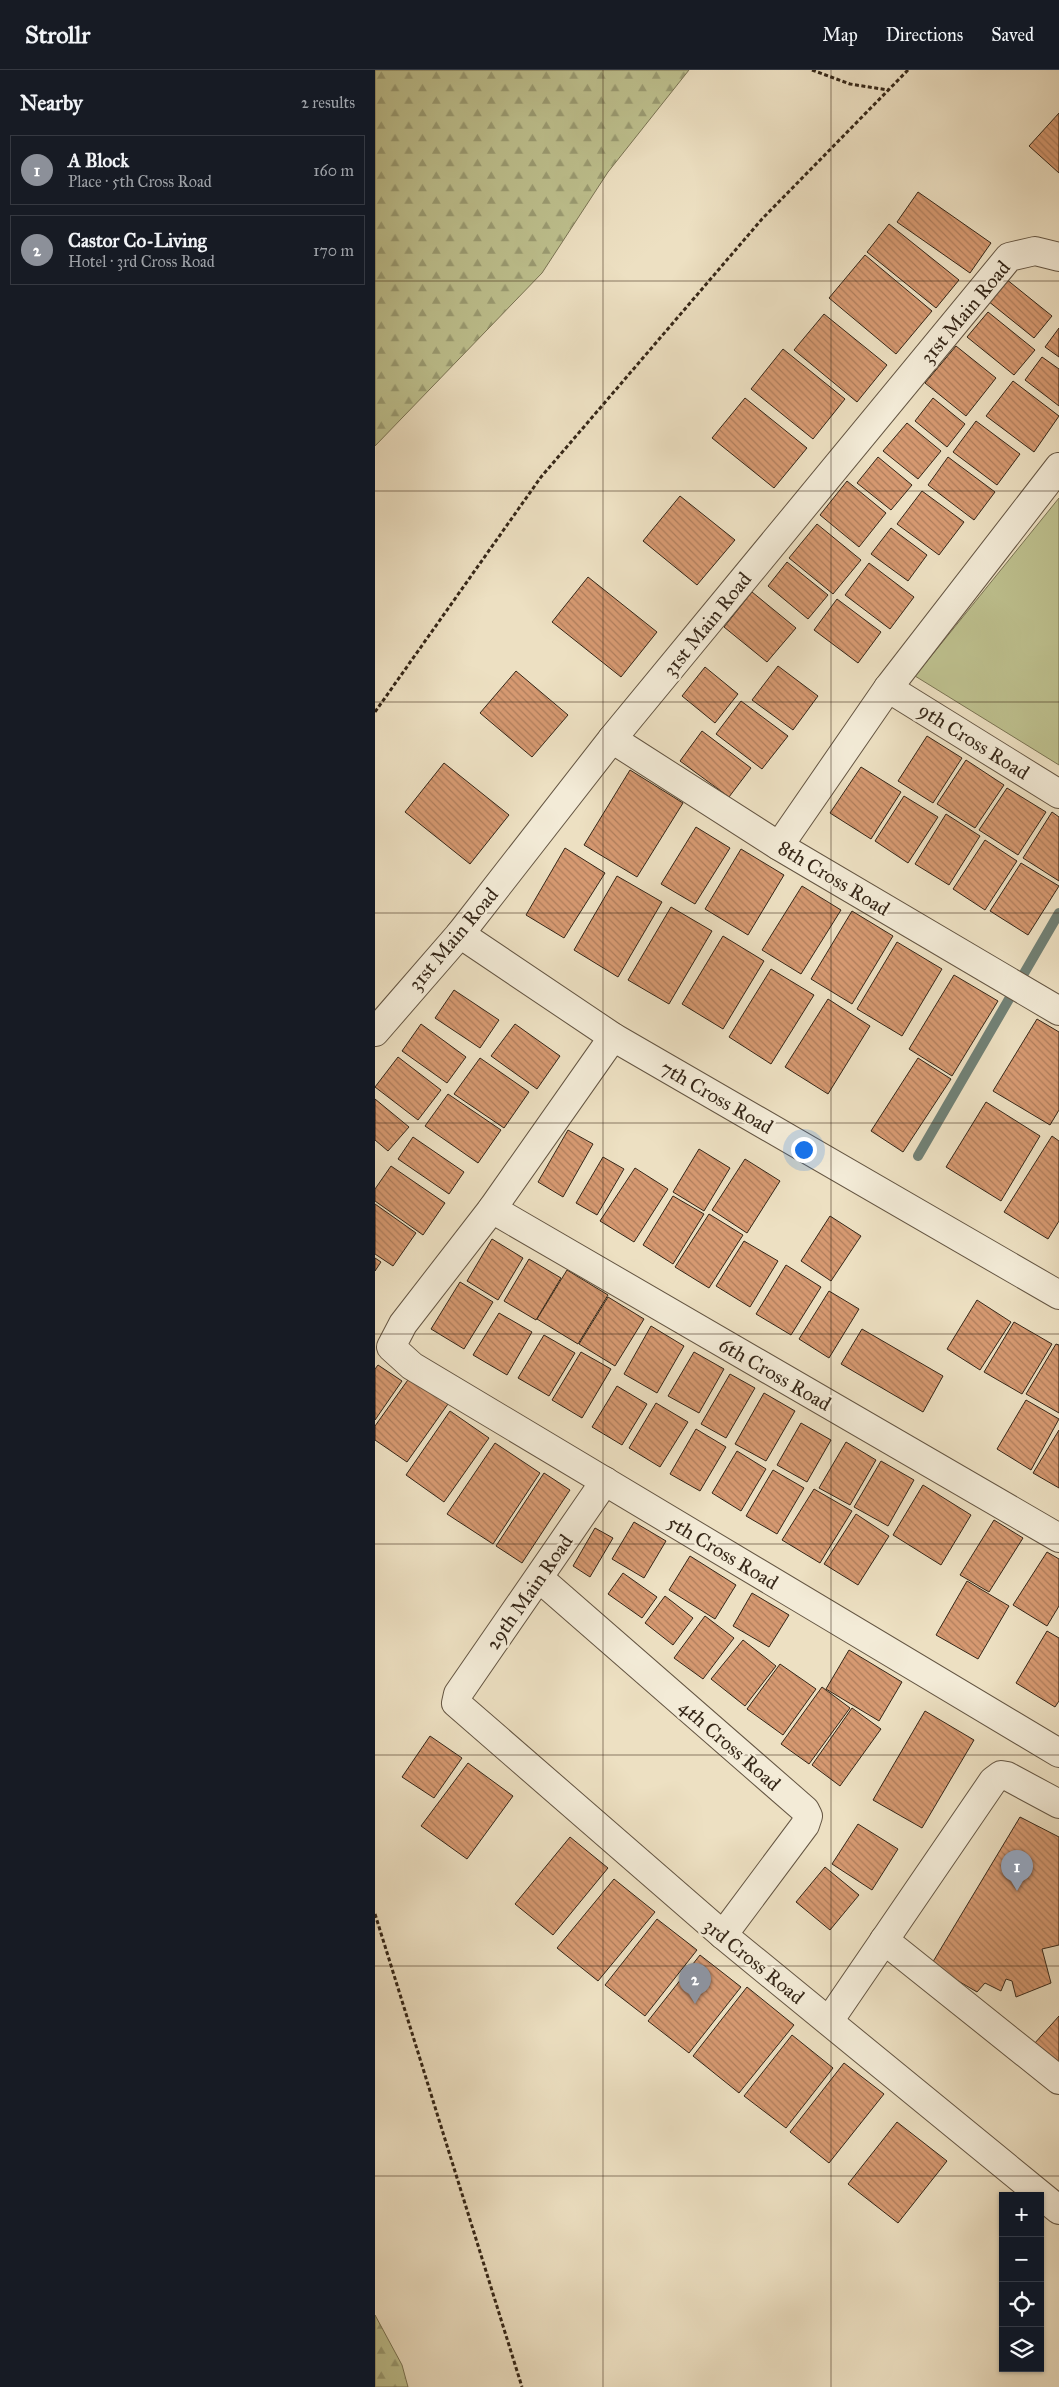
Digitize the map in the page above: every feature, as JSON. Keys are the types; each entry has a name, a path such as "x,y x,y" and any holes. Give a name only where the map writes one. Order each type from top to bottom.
{"street":[{"name":"31st Main Road","path":"375,1032 460,934 612,739 1009,257 1035,251 1059,257"},
{"path":"779,846 888,688 1059,467"},
{"name":"9th Cross Road","path":"888,688 1059,794"},
{"name":"8th Cross Road","path":"612,739 779,846 1059,1012"},
{"name":"7th Cross Road","path":"460,934 613,1037 1059,1295"},
{"path":"492,1209 613,1037"},
{"name":"5th Cross Road","path":"492,1209 403,1324 391,1347 412,1366 1059,1753"},
{"name":"6th Cross Road","path":"492,1209 1059,1538"},
{"name":"29th Main Road","path":"456,1703 458,1694 605,1482"},
{"name":"4th Cross Road","path":"539,1578 805,1810 808,1816 805,1825 723,1936"},
{"name":"3rd Cross Road","path":"456,1703 723,1936 1059,2210"},
{"path":"829,2021 993,1781 1001,1775 1007,1776 1059,1804"},
{"path":"884,1940 1059,2080"}],"path":[{"path":"812,70 850,84 888,90"},
{"path":"375,712 541,477 762,219 908,70"},
{"path":"375,1914 522,2387"}],"green space":[{"path":"375,70 689,70 608,172 542,273 375,446"},
{"path":"1059,498 1059,765 915,676"},
{"path":"375,2315 402,2365 408,2387 375,2387"}],"building":[{"path":"1059,113 1059,173 1029,146"},
{"path":"918,192 991,243 970,273 897,222"},
{"path":"889,224 959,280 936,308 867,252"},
{"path":"865,255 932,311 896,354 829,298"},
{"path":"1006,279 1052,316 1034,338 988,301"},
{"path":"988,312 1035,350 1014,375 967,337"},
{"path":"824,314 887,365 857,402 794,350"},
{"path":"1059,328 1059,357 1045,347"},
{"path":"956,346 996,378 966,416 925,383"},
{"path":"783,349 845,399 813,439 751,389"},
{"path":"1042,357 1059,369 1059,406 1025,380"},
{"path":"1013,381 1059,416 1034,452 986,416"},
{"path":"745,398 807,448 774,488 712,438"},
{"path":"933,398 965,424 947,447 915,421"},
{"path":"976,421 1020,454 997,485 953,452"},
{"path":"907,423 941,451 918,479 883,451"},
{"path":"878,457 912,485 891,510 857,483"},
{"path":"948,457 995,492 974,520 928,485"},
{"path":"847,481 886,513 859,547 820,515"},
{"path":"922,491 964,522 939,555 897,524"},
{"path":"680,496 735,540 697,585 643,541"},
{"path":"817,524 861,560 833,594 789,558"},
{"path":"891,528 927,555 908,581 871,554"},
{"path":"787,562 828,595 808,619 768,586"},
{"path":"869,563 914,597 890,629 845,595"},
{"path":"588,577 657,632 621,677 552,622"},
{"path":"752,592 796,628 767,662 724,627"},
{"path":"837,599 881,632 858,663 814,630"},
{"path":"778,666 818,696 793,730 752,700"},
{"path":"705,667 738,694 715,723 682,696"},
{"path":"516,671 568,715 532,757 480,713"},
{"path":"741,701 788,736 762,769 716,734"},
{"path":"702,731 751,768 729,797 680,761"},
{"path":"927,736 962,758 933,803 898,781"},
{"path":"966,760 1004,785 975,828 937,804"},
{"path":"444,763 509,815 470,864 405,812"},
{"path":"861,767 901,792 871,839 830,813"},
{"path":"630,770 683,803 637,877 584,845"},
{"path":"1007,788 1046,812 1018,855 979,830"},
{"path":"904,796 938,817 908,863 875,841"},
{"path":"1052,812 1059,817 1059,881 1023,858"},
{"path":"946,814 980,836 949,885 915,864"},
{"path":"696,827 730,848 695,904 661,884"},
{"path":"985,840 1017,861 985,910 953,889"},
{"path":"565,848 605,873 564,938 526,915"},
{"path":"741,849 784,875 748,935 705,909"},
{"path":"1021,863 1059,886 1028,935 990,911"},
{"path":"617,876 662,902 618,977 574,950"},
{"path":"802,886 841,910 801,974 762,950"},
{"path":"671,907 712,931 669,1004 628,980"},
{"path":"852,911 893,936 852,1004 811,979"},
{"path":"723,936 764,961 723,1029 682,1004"},
{"path":"897,942 942,969 902,1036 857,1009"},
{"path":"771,969 814,995 771,1064 729,1037"},
{"path":"954,975 998,1001 952,1076 909,1049"},
{"path":"454,990 499,1020 480,1048 435,1018"},
{"path":"828,999 870,1026 828,1094 785,1067"},
{"path":"1037,1019 1059,1032 1059,1110 1050,1125 993,1091"},
{"path":"421,1024 466,1057 447,1083 402,1051"},
{"path":"515,1024 560,1056 537,1089 491,1056"},
{"path":"398,1057 441,1090 418,1120 375,1087"},
{"path":"480,1058 529,1092 504,1128 454,1094"},
{"path":"918,1058 951,1079 903,1152 871,1131"},
{"path":"448,1094 501,1130 478,1163 425,1126"},
{"path":"375,1099 409,1127 388,1151 375,1140"},
{"path":"986,1102 1040,1136 1001,1201 946,1167"},
{"path":"568,1130 593,1144 563,1197 538,1182"},
{"path":"1052,1136 1059,1141 1059,1221 1048,1239 1004,1212"},
{"path":"413,1137 464,1172 449,1194 398,1159"},
{"path":"699,1149 730,1168 704,1211 673,1192"},
{"path":"603,1157 624,1169 597,1215 576,1203"},
{"path":"745,1159 780,1181 747,1233 712,1210"},
{"path":"391,1166 445,1203 423,1235 375,1201 375,1189"},
{"path":"635,1168 668,1189 634,1242 600,1221"},
{"path":"673,1196 704,1214 673,1264 643,1245"},
{"path":"375,1204 416,1233 393,1266 375,1254"},
{"path":"709,1214 743,1235 709,1288 675,1267"},
{"path":"830,1216 861,1236 831,1281 801,1261"},
{"path":"492,1239 523,1258 498,1300 467,1281"},
{"path":"744,1241 778,1261 750,1307 716,1286"},
{"path":"375,1258 381,1262 375,1271"},
{"path":"529,1259 561,1278 536,1320 504,1301"},
{"path":"786,1265 821,1287 791,1335 756,1314"},
{"path":"567,1270 608,1295 578,1344 537,1319"},
{"path":"460,1282 493,1302 464,1349 431,1329"},
{"path":"829,1291 859,1309 829,1358 799,1339"},
{"path":"608,1297 644,1319 615,1366 579,1344"},
{"path":"977,1300 1011,1322 980,1370 947,1349"},
{"path":"499,1313 532,1332 507,1375 473,1355"},
{"path":"1014,1322 1052,1344 1022,1394 984,1372"},
{"path":"651,1326 684,1346 657,1393 624,1374"},
{"path":"862,1329 943,1376 923,1412 841,1364"},
{"path":"544,1335 575,1353 549,1396 518,1378"},
{"path":"1056,1344 1059,1345 1059,1413 1026,1394"},
{"path":"581,1352 611,1369 582,1418 552,1400"},
{"path":"694,1352 724,1369 699,1413 668,1396"},
{"path":"378,1365 402,1381 375,1420 375,1369"},
{"path":"730,1374 755,1388 726,1438 701,1424"},
{"path":"410,1377 448,1404 407,1462 375,1440 375,1426"},
{"path":"617,1386 647,1404 622,1445 592,1427"},
{"path":"764,1393 795,1411 766,1461 735,1444"},
{"path":"1026,1400 1059,1419 1031,1470 997,1449"},
{"path":"656,1403 688,1422 660,1467 629,1448"},
{"path":"450,1411 489,1438 444,1502 406,1475"},
{"path":"801,1423 831,1440 807,1482 777,1465"},
{"path":"696,1429 726,1447 700,1491 670,1474"},
{"path":"1059,1430 1059,1488 1033,1473"},
{"path":"846,1442 876,1460 850,1505 819,1488"},
{"path":"495,1443 540,1473 493,1544 447,1514"},
{"path":"737,1451 766,1469 741,1511 712,1493"},
{"path":"881,1461 914,1480 888,1526 854,1507"},
{"path":"773,1470 804,1488 777,1534 746,1516"},
{"path":"544,1473 570,1490 522,1563 496,1546"},
{"path":"923,1485 971,1515 941,1565 893,1535"},
{"path":"814,1489 852,1511 820,1563 782,1540"},
{"path":"856,1514 889,1536 858,1585 824,1564"},
{"path":"994,1520 1023,1538 989,1592 960,1575"},
{"path":"634,1522 666,1541 644,1578 612,1559"},
{"path":"595,1528 613,1538 590,1577 573,1566"},
{"path":"1047,1552 1059,1559 1059,1606 1047,1626 1013,1605"},
{"path":"690,1556 736,1585 715,1619 669,1590"},
{"path":"623,1573 657,1597 642,1618 608,1594"},
{"path":"967,1581 1009,1606 978,1659 936,1635"},
{"path":"752,1593 789,1615 769,1647 733,1626"},
{"path":"665,1596 693,1618 673,1645 645,1623"},
{"path":"705,1616 734,1638 703,1679 674,1658"},
{"path":"1047,1631 1059,1638 1059,1701 1055,1707 1016,1683"},
{"path":"743,1640 776,1666 745,1706 711,1679"},
{"path":"849,1650 902,1682 879,1721 826,1689"},
{"path":"780,1664 816,1689 783,1735 747,1709"},
{"path":"822,1687 850,1708 809,1764 781,1744"},
{"path":"852,1708 881,1729 840,1786 812,1765"},
{"path":"925,1711 974,1740 922,1828 873,1800"},
{"path":"430,1736 462,1758 434,1798 402,1777"},
{"path":"468,1763 513,1796 467,1859 421,1826"},
{"path":"1020,1817 1059,1837 1059,1945 1042,1949 1051,1983 1016,1997 1012,1981 1006,1979 1001,1991 985,1983 977,1992 931,1965"},
{"path":"858,1824 898,1849 872,1890 832,1864"},
{"path":"570,1837 608,1868 553,1935 515,1904"},
{"path":"825,1867 859,1895 830,1930 796,1902"},
{"path":"614,1879 655,1912 598,1981 557,1948"},
{"path":"657,1919 697,1950 645,2016 605,1985"},
{"path":"700,1955 741,1987 689,2053 648,2021"},
{"path":"747,1987 794,2025 739,2093 693,2056"},
{"path":"1059,2016 1059,2065 1034,2044"},
{"path":"792,2035 833,2068 786,2128 744,2096"},
{"path":"844,2063 884,2094 829,2163 790,2132"},
{"path":"897,2122 947,2161 898,2223 848,2184"}],"waterway":[{"path":"918,1156 1059,913"}],"place":[{"name":"A Block","path":"1017,1891"},
{"name":"Castor Co-Living","path":"695,2004"}]}
